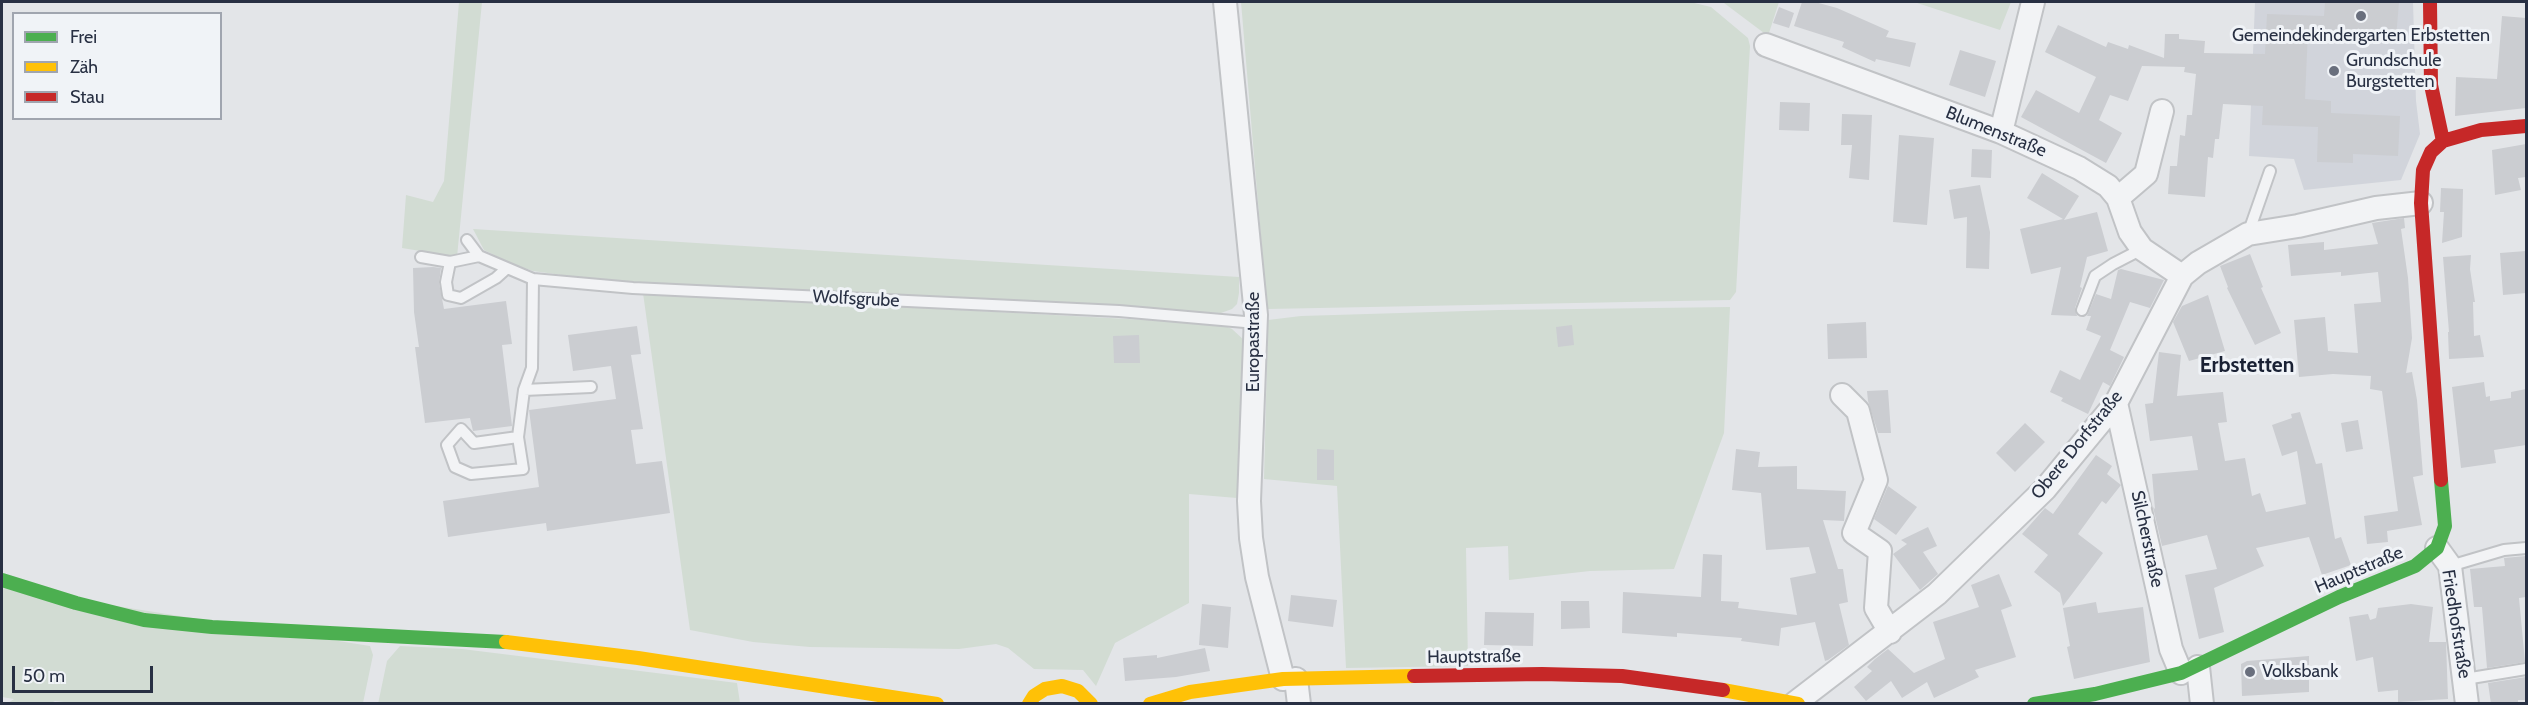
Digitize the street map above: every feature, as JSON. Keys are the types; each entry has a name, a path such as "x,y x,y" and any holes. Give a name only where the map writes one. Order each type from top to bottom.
{"street":[{"name":"Europastraße","path":"1225,2 1248,212 1256,323 1249,501 1251,538 1257,577 1299,704"},
{"path":"2001,132 2033,2"},
{"path":"2430,2 2431,85 2436,116 2444,141"},
{"name":"Blumenstraße","path":"1767,45 2001,132 2079,168 2108,186 2118,198 2130,232 2142,249 2182,276"},
{"path":"2118,198 2146,174 2162,111"},
{"path":"2437,548 2445,526 2430,354 2421,203 2423,170 2431,152 2444,141 2481,130 2526,126"},
{"name":"Obere Dorfstraße","path":"1797,703 1937,594 2045,489 2116,403 2182,276 2198,263 2248,234 2376,208 2421,203"},
{"path":"1842,395 1858,411 1876,480 1854,533 1880,551 1876,608 1890,632"},
{"name":"Silcherstraße","path":"2116,403 2171,649 2189,670 2202,704"},
{"name":"Friedhofstraße","path":"2437,548 2450,566 2467,704"},
{"name":"Hauptstraße","path":"2034,704 2095,694 2189,670 2329,602 2415,566 2437,548"},
{"path":"2,579 76,603 144,620 212,627 510,642 638,658 937,704"},
{"name":"Hauptstraße","path":"1150,704 1190,692 1289,679 1542,674 1622,676 1690,684 1797,703"},
{"path":"1029,704 1034,696 1045,689 1062,686 1078,691 1091,704"}],"lane":[{"path":"2248,234 2270,171"},
{"name":"Wolfsgrube","path":"468,240 479,256 533,279 633,288 1119,311 1256,323"},
{"path":"2082,310 2095,276 2142,249"},
{"path":"421,257 450,262 479,256"},
{"path":"450,262 446,282 448,295 460,298 496,278 506,269"},
{"path":"518,437 474,443 461,429 447,445 455,466 471,474 523,469 518,437 524,390 532,368 533,279"},
{"path":"524,390 591,387"},
{"path":"2450,566 2504,550 2526,548"},
{"path":"2465,679 2526,669"}],"shaded area":[{"path":"459,2 482,2 457,257 402,248 406,195 433,202 444,181"},
{"path":"1241,2 1690,2 1711,7 1748,38 1750,46 1736,292 1730,300 1267,309"},
{"path":"1719,2 1779,2 1768,36 1724,3"},
{"path":"1914,2 2011,2 2000,30"},
{"name":"Grundschule Burgstetten","path":"2255,2 2413,2 2416,101 2420,134 2401,180 2304,190 2294,159 2249,156"},
{"path":"473,229 1239,277 1239,293 1237,304 1232,309 1221,313 796,291 642,286 533,271 484,250"},
{"path":"643,293 1221,324 1232,329 1245,341 1237,498 1189,494 1189,603 1115,643 1096,686 1083,670 1034,669 1008,648 996,644 959,649 810,647 753,642 690,630"},
{"path":"1730,307 1724,433 1674,569 1590,571 1509,580 1508,546 1466,548 1468,666 1346,668 1337,486 1264,479 1268,320 1301,316 1500,310"},
{"path":"2,588 370,646 373,655 363,703 82,704 55,701 51,703 8,703 14,699 2,697"},
{"path":"400,646 462,649 737,683 740,703 378,704 387,661"}],"building":[{"path":"1802,2 1815,2 1837,8 1889,31 1886,37 1916,43 1910,67 1876,59 1875,62 1842,47 1844,42 1794,26"},
{"path":"2325,2 2399,2 2396,38 2308,30 2305,99 2331,101 2331,113 2400,116 2398,156 2353,154 2353,163 2317,162 2318,127 2262,125 2263,106 2223,104 2219,139 2215,139 2213,158 2208,157 2205,197 2168,194 2170,166 2177,166 2180,135 2185,136 2187,115 2192,115 2196,74 2184,72 2185,67 2142,66 2128,101 2110,95 2099,120 2122,133 2106,163 2021,117 2036,90 2079,113 2096,77 2045,52 2058,25 2106,47 2108,42 2128,49 2129,45 2164,58 2165,34 2179,34 2179,39 2205,41 2204,53 2265,54 2267,14 2324,16"},
{"path":"1779,7 1794,13 1789,28 1773,23"},
{"path":"2502,16 2526,18 2526,108 2455,116 2456,77 2497,79"},
{"path":"1960,50 1996,61 1985,97 1949,85"},
{"path":"1780,102 1810,103 1809,131 1779,130"},
{"path":"1842,114 1872,115 1869,180 1849,178 1852,145 1841,145"},
{"path":"1899,135 1934,138 1927,225 1893,222"},
{"path":"2526,144 2526,177 2518,178 2521,190 2495,195 2492,150"},
{"path":"1972,149 1992,150 1991,178 1971,177"},
{"path":"2042,173 2079,196 2064,220 2097,212 2108,251 2087,257 2080,287 2082,288 2075,308 2077,316 2051,315 2061,267 2031,274 2020,229 2063,219 2027,198"},
{"path":"1980,185 1990,232 1989,269 1966,268 1967,217 1954,219 1949,190"},
{"path":"2441,188 2463,189 2462,237 2442,243 2444,212 2440,212"},
{"path":"2404,218 2405,228 2401,229 2408,278 2412,338 2406,373 2412,372 2417,400 2423,475 2413,477 2422,525 2387,531 2388,542 2367,544 2364,516 2398,511 2382,391 2370,389 2371,376 2333,374 2299,377 2294,320 2325,317 2328,351 2358,353 2354,304 2381,302 2378,272 2341,276 2341,272 2291,276 2288,245 2324,242 2324,250 2378,244 2372,223"},
{"path":"2526,251 2526,293 2503,295 2500,253"},
{"path":"2250,254 2263,287 2261,288 2281,333 2255,345 2227,288 2220,266"},
{"path":"2471,255 2470,269 2475,302 2473,302 2474,336 2480,335 2484,357 2449,359 2443,257"},
{"path":"413,268 441,268 439,283 444,309 506,301 512,344 502,345 512,426 473,431 470,418 425,423 415,347 419,347 414,312"},
{"path":"2118,270 2164,280 2150,308 2130,302 2110,350 2124,357 2110,386 2103,382 2088,414 2061,401 2063,398 2050,392 2060,370 2080,380 2101,336 2086,330 2091,316 2087,316 2096,294 2111,299"},
{"path":"2208,295 2225,351 2189,361 2173,322 2182,306"},
{"path":"1866,322 1867,358 1828,359 1827,324"},
{"path":"1572,325 1574,345 1558,347 1556,327"},
{"path":"637,326 641,354 631,355 643,429 631,430 636,464 662,461 670,513 547,531 546,523 448,537 443,501 539,487 529,410 616,399 611,366 573,371 568,335"},
{"path":"1139,335 1140,363 1114,363 1113,336"},
{"path":"2159,352 2181,355 2177,396 2223,392 2227,422 2218,423 2225,461 2245,458 2252,496 2260,493 2266,512 2306,504 2297,451 2282,456 2272,425 2292,418 2291,414 2300,412 2316,464 2322,463 2335,539 2341,537 2351,565 2322,575 2309,537 2256,548 2264,566 2214,588 2224,632 2199,639 2185,575 2217,569 2207,535 2162,546 2153,507 2155,509 2152,474 2198,470 2192,436 2150,441 2145,404 2153,403"},
{"path":"2484,382 2486,397 2490,396 2490,401 2511,398 2511,392 2526,389 2526,445 2494,450 2496,463 2461,468 2452,387"},
{"path":"1888,390 1891,433 1878,433 1867,391"},
{"path":"2358,420 2363,449 2346,452 2341,423"},
{"path":"2025,423 2045,442 2015,472 1996,453"},
{"path":"1317,449 1334,450 1334,480 1317,480"},
{"path":"1736,449 1760,452 1758,467 1797,466 1797,489 1846,491 1844,521 1823,520 1838,569 1843,569 1848,602 1839,604 1849,645 1828,660 1825,661 1815,622 1781,628 1779,646 1741,641 1742,638 1677,633 1677,637 1622,633 1623,592 1701,597 1703,554 1722,555 1721,601 1739,602 1738,608 1797,615 1790,578 1816,573 1809,547 1766,550 1761,493 1732,490"},
{"path":"2096,455 2112,466 2107,474 2121,485 2106,504 2102,501 2078,534 2103,553 2063,606 2060,593 2034,572 2048,555 2022,534 2045,508 2053,514"},
{"path":"1888,486 1917,507 1896,535 1874,519"},
{"path":"1928,527 1937,546 1923,552 1938,574 1920,590 1893,554 1907,544 1901,540"},
{"path":"2526,556 2526,597 2519,598 2525,662 2487,668 2482,607 2474,607 2470,569 2505,566 2504,558"},
{"path":"1999,574 2012,606 2001,610 2016,657 1975,670 1979,677 1934,698 1927,682 1902,698 1891,681 1866,701 1854,687 1872,671 1867,667 1888,649 1914,673 1945,659 1933,622 1979,607 1971,585"},
{"path":"1291,595 1337,600 1333,627 1288,621"},
{"path":"1561,601 1589,601 1590,628 1561,629"},
{"path":"2096,602 2098,613 2143,607 2150,662 2074,679 2067,647 2070,646 2063,608"},
{"path":"1202,604 1231,607 1228,648 1199,645"},
{"path":"2411,604 2433,607 2429,642 2446,642 2448,699 2398,702 2398,690 2378,692 2373,657 2356,661 2349,617 2368,614 2370,620 2376,618 2378,608"},
{"path":"1485,612 1534,613 1533,646 1484,645"},
{"path":"1205,648 1210,671 1176,677 1125,681 1123,658 1157,655 1157,658"},
{"path":"2309,656 2309,692 2242,696 2241,664 2247,661"},
{"path":"2526,677 2526,700 2518,700 2518,704 2491,704 2488,683"}],"traffic: fast":[{"path":"2034,704 2095,694 2181,673 2339,597 2415,566 2437,548 2445,526 2441,480"},
{"path":"2,580 76,603 144,620 212,627 506,642"}],"traffic: slow":[{"path":"506,642 638,658 937,704"},
{"path":"1150,704 1190,692 1283,679 1414,676"},
{"path":"1029,704 1034,696 1045,689 1062,686 1078,691 1091,704"},
{"path":"1723,690 1798,704"}],"traffic: jam":[{"path":"2430,2 2431,85 2443,141"},
{"path":"2441,480 2421,203 2423,170 2431,152 2443,141 2481,130 2526,126"},
{"path":"1414,676 1542,674 1622,676 1723,690"}],"place":[{"name":"Gemeindekindergarten Erbstetten","path":"2361,16"},
{"name":"Grundschule Burgstetten","path":"2334,71"},
{"name":"Volksbank","path":"2250,672"}],"district":[{"name":"Erbstetten","path":"2247,366"}]}
